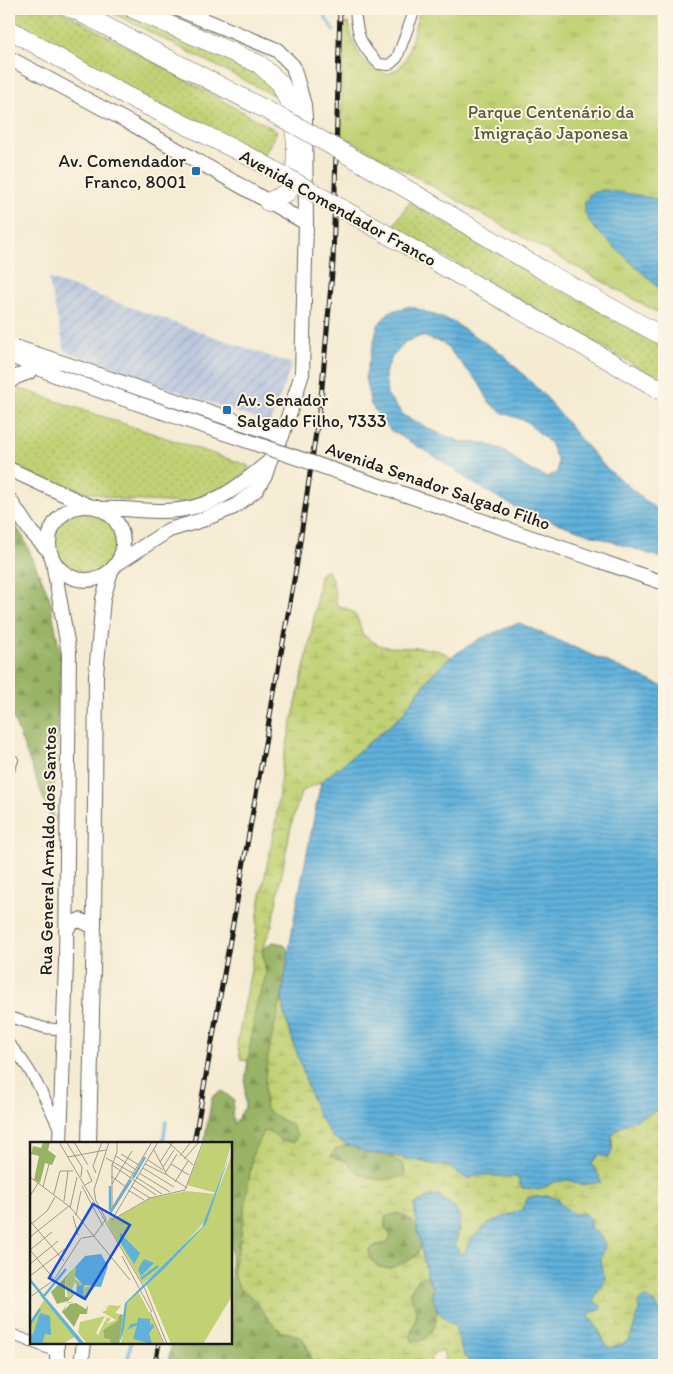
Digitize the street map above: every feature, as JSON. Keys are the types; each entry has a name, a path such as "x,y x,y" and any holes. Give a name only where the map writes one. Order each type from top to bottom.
{"highway":[{"path":"73,9 298,126 420,196 541,269 664,337"},
{"path":"133,9 259,64 280,82 291,107 296,144 295,175 288,192 268,202"},
{"name":"Avenida Comendador Franco","path":"9,28 125,95 260,162 664,392"}],"street":[{"path":"9,499 60,571 69,577 80,580 96,579 169,530 202,520 234,507 256,490 282,436 302,374 306,203 305,118 301,92 293,66 277,50 178,9"},
{"path":"355,9 358,34 368,54 379,64 388,65 397,58 415,9"},
{"name":"Avenida Comendador Franco","path":"9,58 134,125 306,223"},
{"name":"Avenida Comendador Franco","path":"284,211 306,203"},
{"path":"9,348 18,348 282,436"},
{"name":"Avenida Senador Salgado Filho","path":"9,355 57,376 664,583"},
{"name":"Avenida Senador Salgado Filho","path":"9,366 29,372 57,376"},
{"path":"9,382 29,372"},
{"path":"51,556 48,539 52,528 58,518 73,509 118,508 164,511 189,509 208,503 235,490 269,462"},
{"path":"9,470 96,508 115,519 121,529 123,540 122,552 114,567 103,599 96,674 94,927 89,1142"},
{"name":"Rua General Arnaldo dos Santos","path":"51,556 69,653 65,1030 60,1136"},
{"path":"9,770 13,760"},
{"path":"66,929 80,920 94,927"},
{"path":"9,1017 45,1028 65,1030"},
{"path":"9,1044 21,1057 40,1088 60,1136"},
{"path":"9,1333 30,1341"},
{"path":"37,1344 57,1353"},
{"path":"81,1365 84,1344"}],"shaded area":[{"path":"48,278 292,364 270,424 65,351"}],"green space":[{"path":"9,9 59,9 277,131 264,156 129,90 9,22"},
{"path":"105,9 120,9 250,64 273,78 283,100"},
{"name":"Parque Centenário da Imigração Japonesa","path":"420,9 664,9 664,316 341,135 343,24 349,23 356,49 365,62 379,71 388,74 399,68 407,57"},
{"path":"409,202 664,348 664,382 393,227"},
{"path":"15,387 249,466 238,481 206,498 187,503 123,500 50,483 9,462 9,391"},
{"path":"86,510 99,513 109,520 116,530 119,543 116,556 109,566 99,573 86,576 73,573 63,566 56,556 53,543 56,530 63,520 73,513"},
{"path":"9,515 24,539 49,596 61,657 52,821 9,707"},
{"path":"326,569 333,582 337,605 355,615 362,634 369,639 382,646 427,648 451,657 432,674 400,717 321,782 301,792 291,826 272,925 262,950 266,974 255,1011 248,1061 241,1060 237,1044 251,970 259,906 276,820 282,766 311,637 320,575"},
{"path":"273,942 284,944 289,952 267,1070 278,1118 292,1125 297,1136 294,1142 281,1141 268,1130 234,1264 241,1290 254,1299 270,1321 281,1332 292,1332 302,1338 309,1351 311,1360 307,1365 167,1365 172,1344 232,1344 232,1142 204,1142 212,1097 222,1091 234,1100 232,1114 234,1124 245,1107 245,1082 255,1011 266,974 262,950"},
{"path":"282,997 284,1014 332,1137 348,1145 335,1149 331,1156 347,1162 357,1172 368,1177 387,1180 405,1175 404,1165 389,1155 448,1167 468,1179 477,1175 517,1177 539,1190 554,1181 570,1180 580,1185 601,1182 598,1173 591,1164 598,1155 612,1150 612,1135 623,1125 662,1108 664,1109 664,1213 660,1229 664,1245 664,1319 654,1302 639,1311 630,1339 625,1343 610,1348 606,1345 599,1330 588,1317 590,1313 601,1306 594,1301 605,1279 601,1260 605,1242 590,1228 590,1219 583,1213 574,1214 561,1205 558,1199 546,1196 528,1198 521,1210 489,1223 470,1240 465,1252 459,1254 456,1245 459,1229 439,1195 426,1198 414,1205 417,1228 408,1218 397,1213 385,1217 385,1228 391,1236 387,1243 369,1249 370,1259 379,1267 391,1268 416,1256 421,1245 427,1276 419,1278 409,1293 416,1314 410,1335 413,1342 424,1340 435,1326 437,1310 445,1319 455,1325 470,1363 473,1365 447,1365 443,1351 435,1352 431,1359 432,1365 307,1365 311,1360 310,1353 302,1339 294,1334 282,1332 270,1321 254,1299 241,1290 234,1277 234,1264 240,1241 253,1153 263,1132 268,1130 282,1141 294,1142 297,1136 292,1125 266,1109 266,1067"},
{"path":"348,1145 368,1153 389,1155 404,1165 406,1175 388,1180 375,1179 357,1172 347,1162 331,1156 335,1149"},
{"path":"397,1213 408,1218 417,1228 421,1245 416,1256 406,1262 391,1268 379,1267 370,1259 369,1249 387,1243 385,1217"},
{"path":"427,1276 433,1287 433,1298 437,1310 435,1326 424,1340 413,1342 410,1335 416,1314 409,1293 419,1278"}],"water":[{"path":"604,190 664,201 664,293 593,227 584,211 585,202 591,193"},
{"path":"410,306 453,322 504,355 546,397 605,467 664,514 664,559 524,512 476,485 436,457 390,430 371,405 365,378 378,325 389,312","holes":["422,336 443,343 479,383 490,403 503,413 526,421 550,443 558,462 557,473 546,477 526,468 501,449 483,443 462,442 436,432 404,416 387,394 385,373 392,357 405,342"]},
{"path":"519,623 664,687 664,1109 662,1108 623,1125 612,1135 612,1150 609,1158 598,1155 591,1164 598,1173 601,1182 580,1185 570,1180 554,1182 539,1190 522,1188 517,1177 477,1175 468,1179 448,1167 389,1155 368,1153 332,1137 317,1113 284,1014 282,997 293,924 321,782 400,717 432,674 451,657 481,638"},
{"path":"438,1195 453,1206 460,1217 456,1245 459,1254 465,1252 470,1240 489,1223 521,1210 528,1198 546,1196 558,1199 561,1205 574,1214 583,1213 590,1219 590,1228 597,1232 605,1243 601,1260 605,1279 594,1301 601,1306 600,1310 590,1313 588,1317 595,1324 610,1348 625,1343 630,1339 639,1311 638,1302 644,1297 651,1301 662,1316 664,1365 473,1365 465,1357 455,1325 445,1319 437,1310 433,1298 433,1287 427,1276 417,1228 414,1205 426,1198"}],"waterway":[{"path":"320,9 334,31"},
{"path":"163,1142 166,1122"},
{"path":"127,1365 131,1344"}],"railway":[{"path":"194,1142 296,569 321,398 333,262 340,9"},
{"path":"155,1365 159,1344"}],"place":[{"name":"Av. Comendador Franco, 8001","path":"196,171"},
{"name":"Av. Senador Salgado Filho, 7333","path":"227,410"}]}
